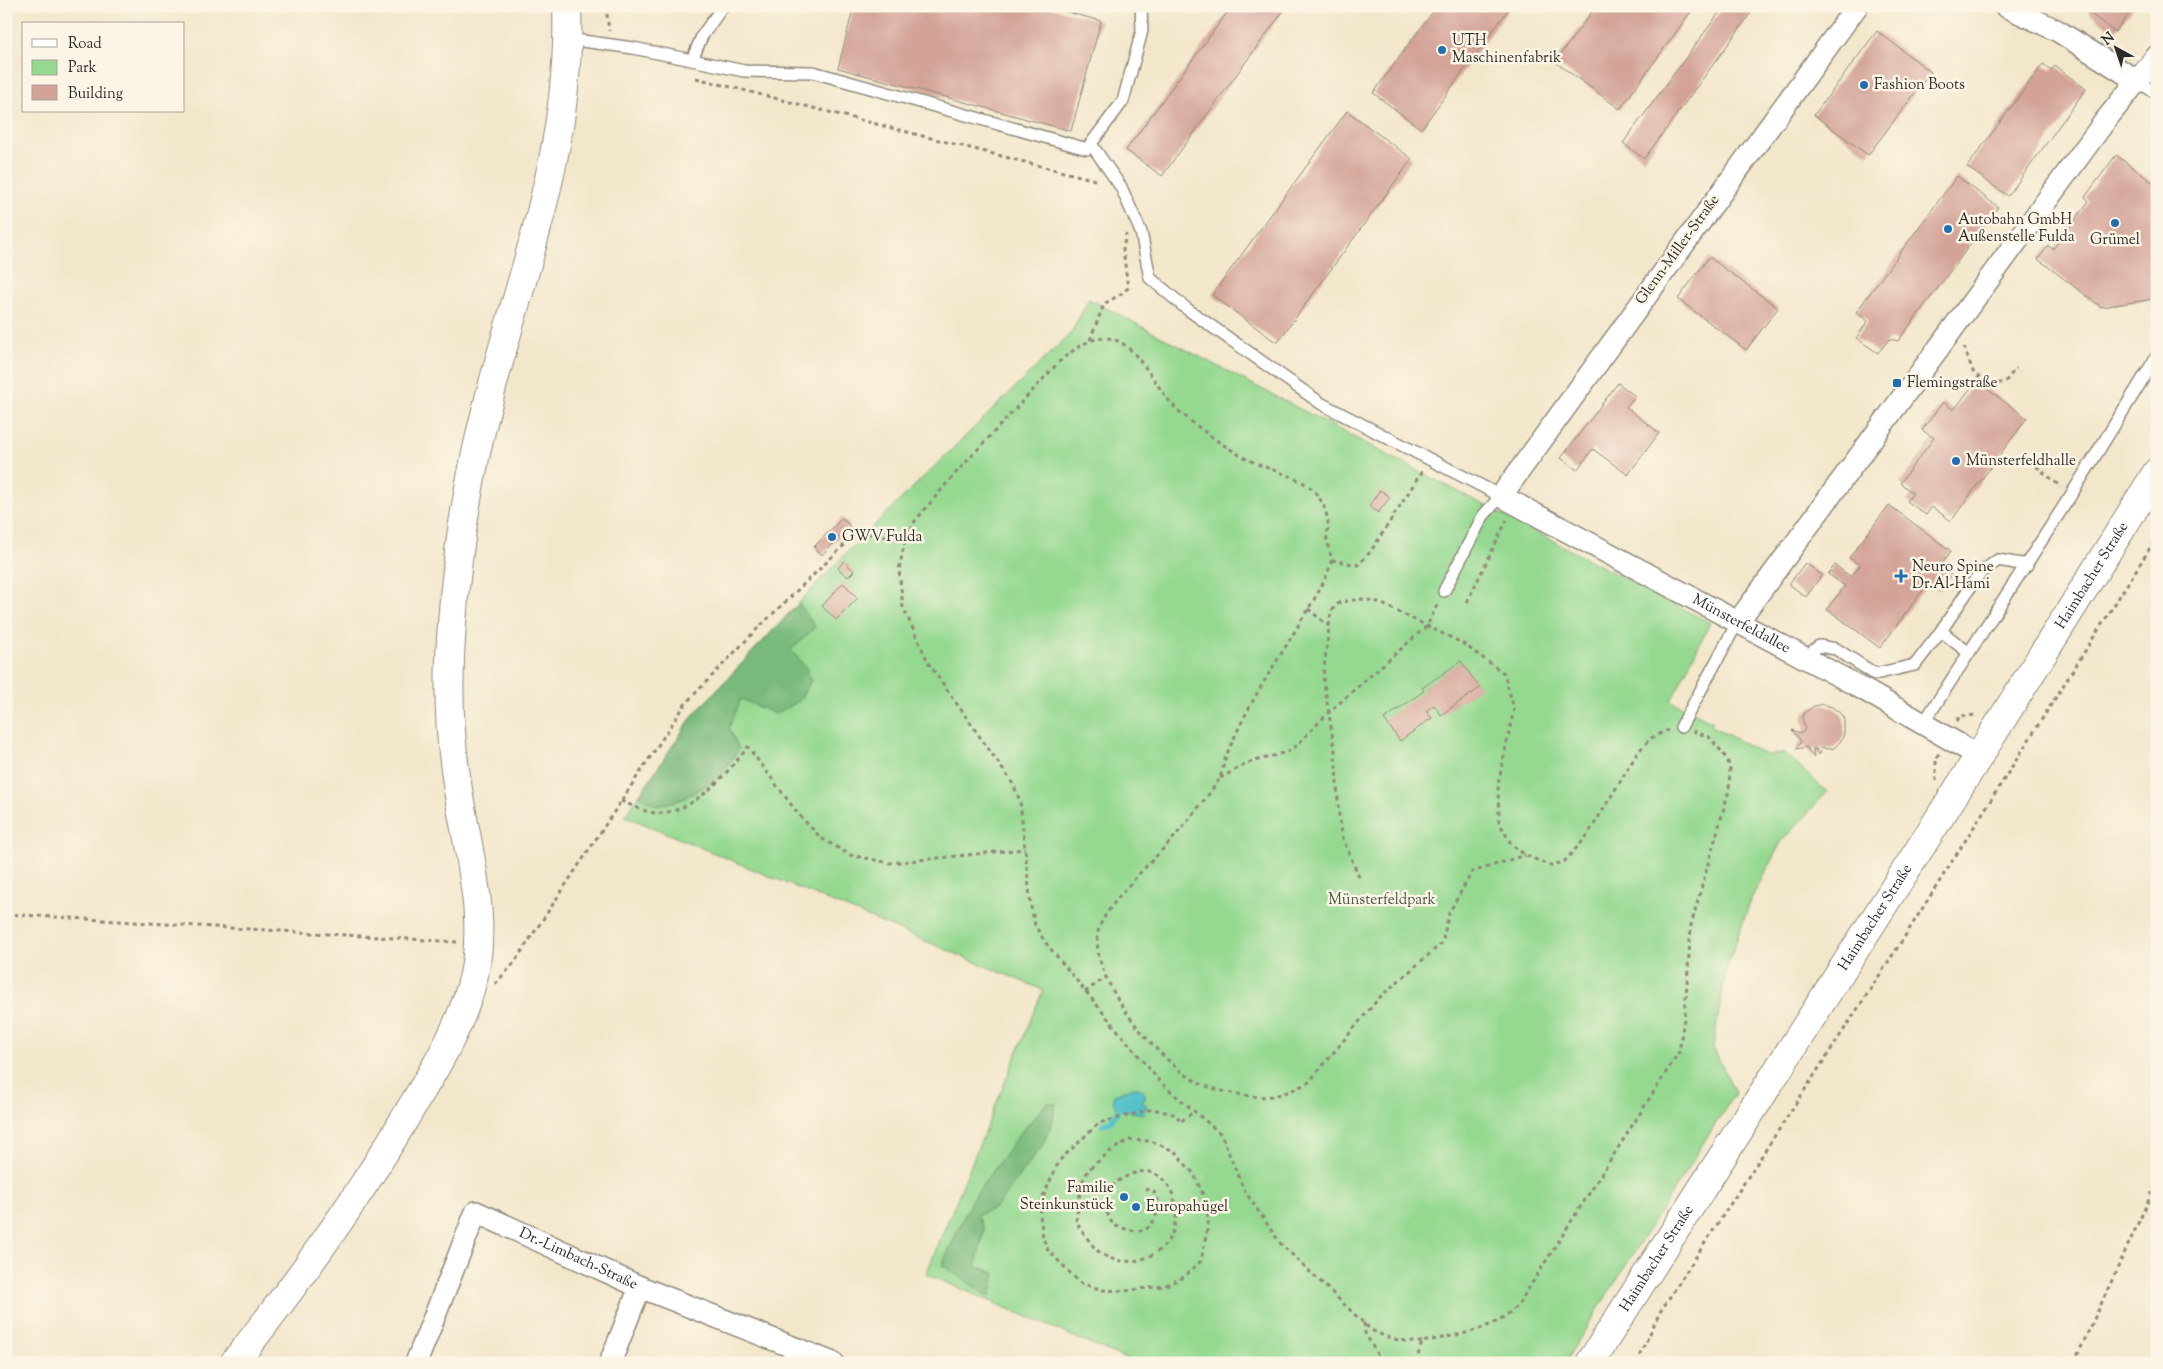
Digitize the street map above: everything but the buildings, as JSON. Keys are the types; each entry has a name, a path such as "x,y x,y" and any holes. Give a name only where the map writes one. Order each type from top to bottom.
{"street":[{"path":"234,1363 325,1243 365,1184 424,1087 460,1018 470,990 479,943 476,896 451,737 449,690 456,583 462,527 477,447 557,149 563,110 568,39 567,6"},
{"name":"Glenn-Miller-Straße","path":"1501,496 1856,6"},
{"path":"2005,6 2058,31 2137,81"},
{"path":"1737,623 1863,449 2157,56"},
{"name":"Haimbacher Straße","path":"1590,1363 1979,756 2157,472"},
{"name":"Münsterfeldallee","path":"1501,496 1737,623 1805,657 1979,756"},
{"name":"Dr.-Limbach-Straße","path":"416,1363 476,1212 640,1286 833,1363"},
{"path":"610,1363 640,1286"}],"lane":[{"path":"692,60 702,36 723,6"},
{"path":"568,39 610,45 744,71 813,72 1087,149 1123,101 1142,31 1141,6"},
{"path":"2137,81 2157,94"},
{"path":"1090,144 1121,187 1136,220 1141,232 1150,278 1187,309 1322,404 1501,496 1484,516 1444,592"},
{"path":"1923,724 2027,565 2157,356"},
{"path":"1805,657 1819,646 1836,649 1875,674 1915,665 1941,631 1979,574 1998,560 2027,565"},
{"path":"1681,727 1737,623"},
{"path":"1941,631 1969,653"}],"path":[{"path":"606,6 610,45"},
{"path":"687,75 1121,187"},
{"path":"1090,340 1104,304 1128,288 1123,249 1126,233 1136,220"},
{"path":"1359,877 1343,839 1339,817 1335,751 1323,677 1331,611 1340,602 1362,599 1378,602 1462,643 1504,672 1514,709 1498,784 1499,822 1511,844 1525,856 1550,866 1566,861 1587,836 1638,752 1651,738 1681,727 1709,737 1723,753 1730,766 1729,790 1691,925 1685,1012 1680,1052 1510,1315 1478,1330 1422,1342 1404,1342 1388,1339 1371,1330 1280,1243 1244,1190 1221,1134 1162,1083 1045,942 1035,925 1030,907 1020,801 1013,784 928,664 903,607 899,570 905,540 916,521 953,476 1059,362 1076,347 1090,340 1101,338 1114,339 1125,344 1139,358 1169,402 1192,421 1248,460 1311,488 1325,506 1328,524 1327,540 1332,560 1323,584 1255,697 1226,756 1220,778 1176,835 1106,912 1098,932 1098,953 1106,977 1133,1022 1150,1044 1200,1084 1236,1094 1271,1097 1309,1082 1379,998 1442,943 1449,913 1472,872 1525,856"},
{"path":"1961,340 1974,374 1992,385 2005,382 2016,368"},
{"path":"2024,456 2047,476"},
{"path":"1332,560 1358,565 1371,551 1430,459"},
{"path":"1467,602 1507,519"},
{"path":"470,990 495,984 514,963 686,703 756,630 858,532 905,540"},
{"path":"1636,1363 1660,1312 1905,936 2157,537"},
{"path":"1220,778 1248,763 1287,752 1296,746 1328,713 1427,626 1444,592"},
{"path":"1308,609 1330,626"},
{"path":"621,801 656,813 677,810 702,796 724,776 748,747 798,815 821,838 850,855 890,864 1025,849"},
{"path":"6,914 479,943"},
{"path":"1085,992 1106,977"},
{"path":"1145,1190 1154,1192 1160,1204 1155,1220 1145,1230 1132,1232 1113,1225 1104,1207 1109,1189 1124,1177 1139,1171 1153,1173 1168,1183 1176,1203 1177,1221 1169,1243 1149,1257 1132,1262 1117,1261 1100,1254 1076,1222 1081,1184 1089,1169 1108,1153 1128,1140 1151,1140 1174,1151 1194,1174 1208,1206 1208,1226 1201,1261 1184,1277 1164,1286 1125,1291 1103,1290 1080,1283 1048,1250 1043,1238 1040,1215 1043,1197 1059,1161 1083,1137 1100,1123 1144,1111 1153,1109 1177,1115 1180,1122 1196,1111"},
{"path":"2074,1363 2157,1182"},
{"path":"1364,1323 1365,1333 1382,1363"},
{"path":"1416,1363 1422,1342"}],"green space":[{"name":"Münsterfeldpark","path":"1089,299 1710,623 1671,701 1713,722 1711,726 1766,755 1784,753 1827,792 1781,842 1751,899 1726,970 1713,1047 1735,1093 1564,1363 1136,1363 926,1274 1043,990 625,816 694,714 847,552 1071,333"},
{"path":"799,603 815,627 791,650 806,668 811,681 799,701 775,714 741,699 729,728 739,749 718,778 683,799 657,806 639,796 694,714"},
{"path":"1047,1103 1056,1104 1052,1124 1041,1148 995,1208 977,1215 984,1229 976,1266 995,1273 990,1297 942,1265 971,1201 1020,1133"}],"water":[{"path":"1135,1087 1142,1090 1146,1096 1142,1102 1147,1106 1143,1114 1116,1109 1113,1100 1114,1094"}],"waterway":[{"path":"1102,1125 1111,1121 1120,1108"}],"place":[{"name":"UTH Maschinenfabrik","path":"1442,50"},
{"name":"Fashion Boots","path":"1864,85"},
{"name":"Grümel","path":"2115,223"},
{"name":"Autobahn GmbH Außenstelle Fulda","path":"1948,229"},
{"name":"Flemingstraße","path":"1897,383"},
{"name":"Münsterfeldhalle","path":"1956,461"},
{"name":"GWV Fulda","path":"832,537"},
{"name":"Neuro Spine Dr.Al-Hami","path":"1901,576"},
{"name":"Familie Steinkunstück","path":"1124,1197"},
{"name":"Europahügel","path":"1136,1207"}]}
